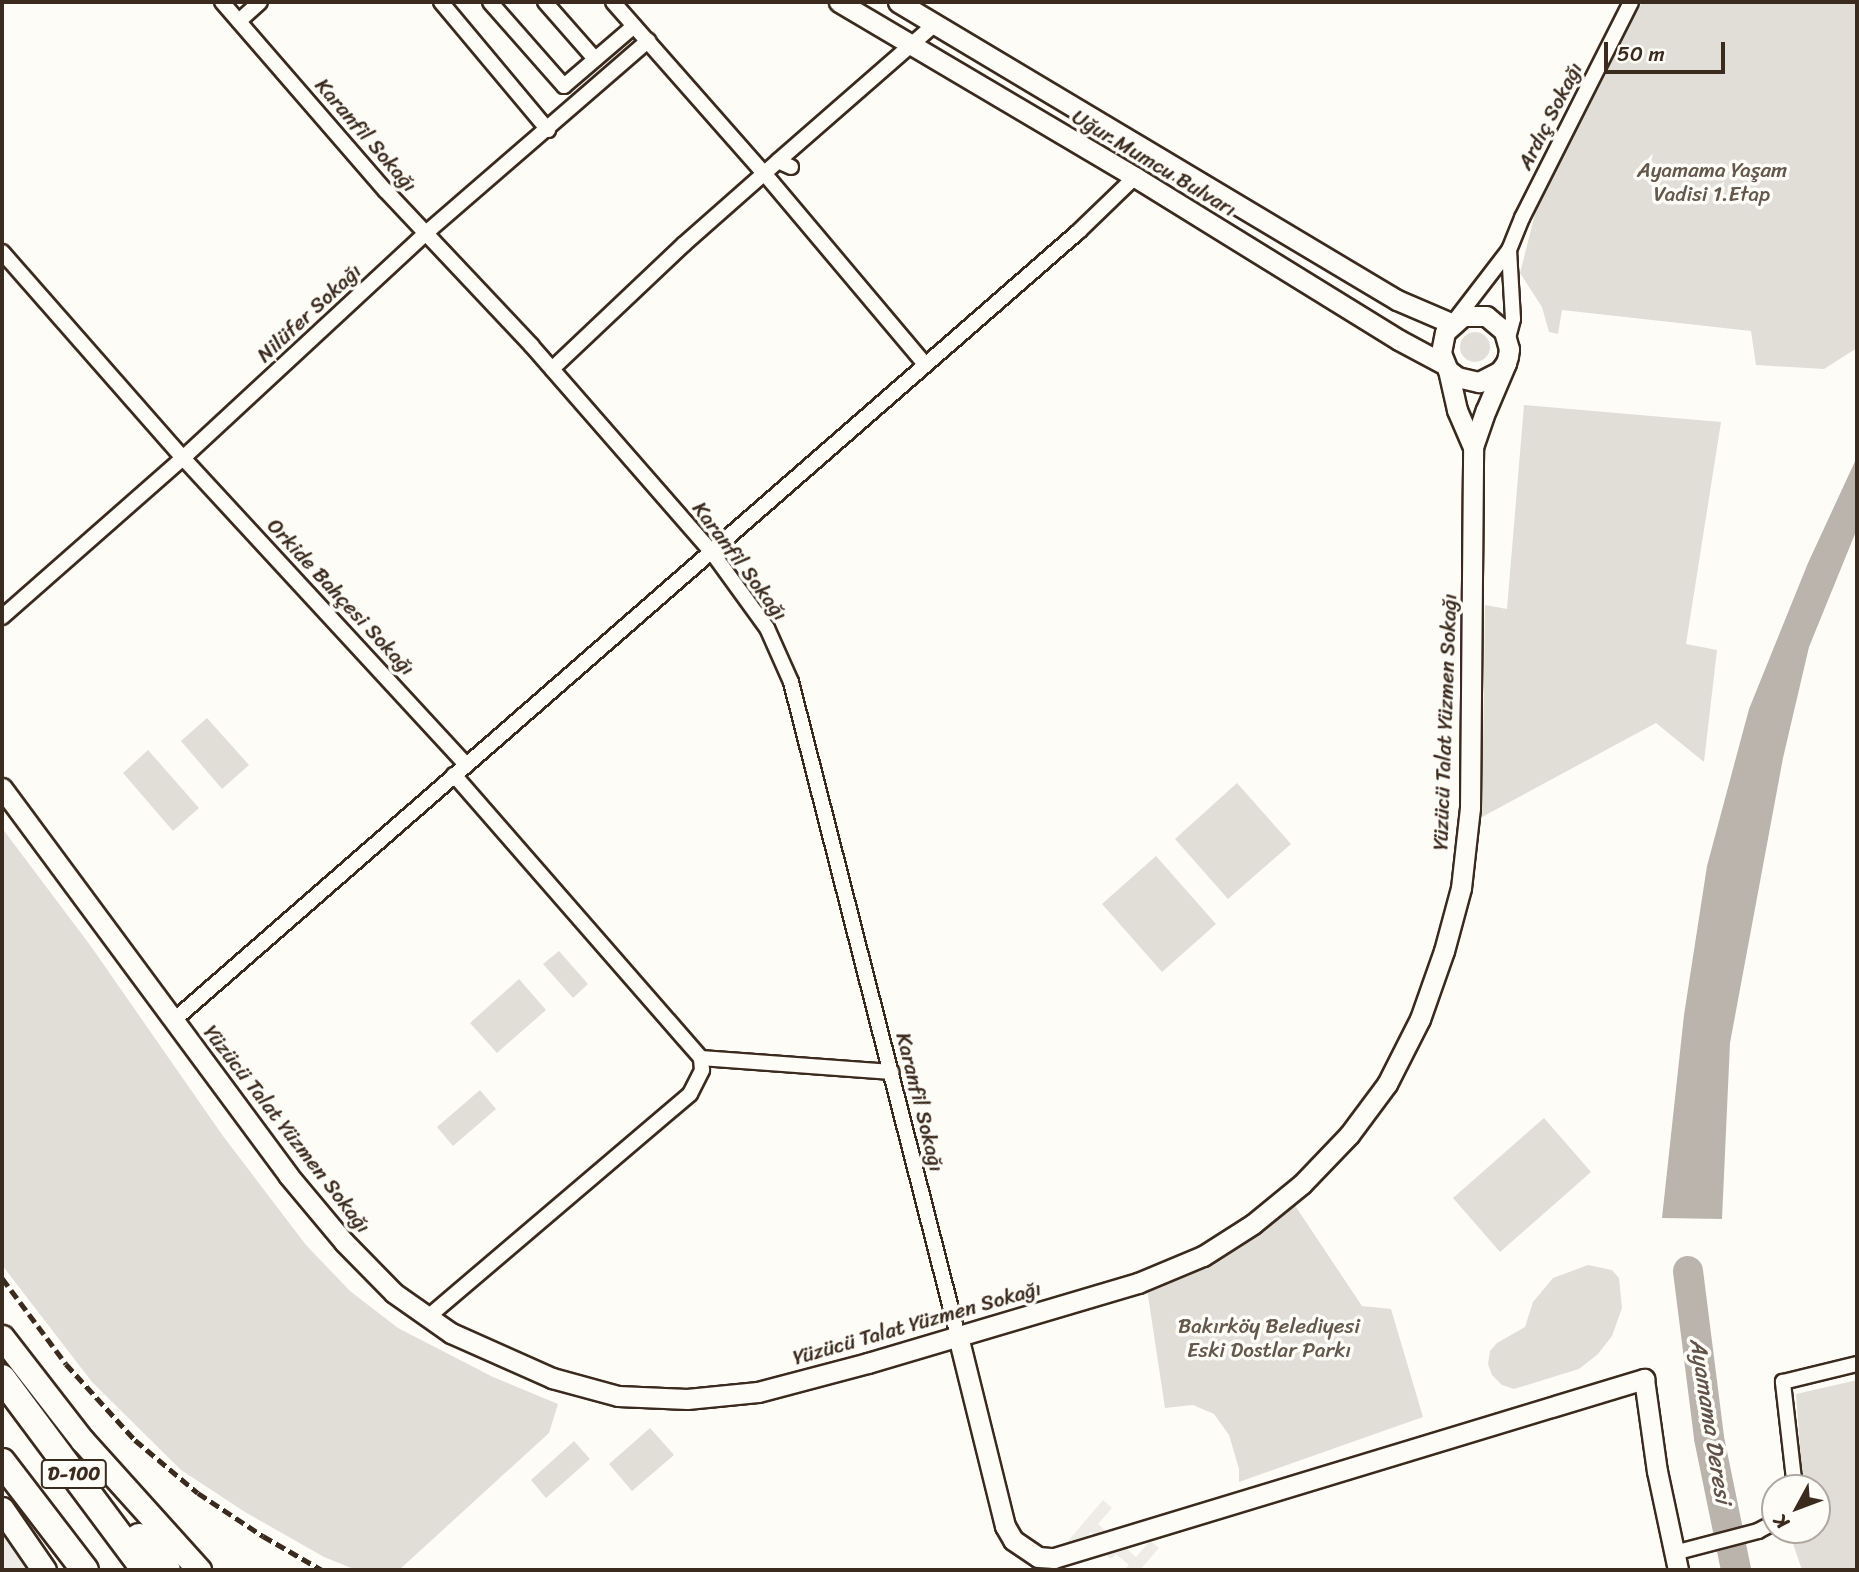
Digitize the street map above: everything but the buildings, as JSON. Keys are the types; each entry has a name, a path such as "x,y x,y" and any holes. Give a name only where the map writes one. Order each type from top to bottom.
{"highway":[{"name":"D-100","path":"2,1378 145,1570"},
{"path":"6,1467 68,1570"},
{"name":"D-100","path":"6,1467 85,1570"},
{"path":"71,1471 184,1565"}],"main road":[{"path":"2,1337 184,1565 205,1570"},
{"path":"2,1509 44,1570"}],"street":[{"name":"Karanfil Sokağı","path":"222,2 426,233 552,369 711,551 767,628 791,682 958,1336"},
{"path":"239,21 260,2"},
{"path":"441,2 548,130"},
{"path":"490,2 564,86 634,26"},
{"path":"545,2 595,59"},
{"path":"613,2 764,173 925,364"},
{"name":"Uğur Mumcu Bulvarı","path":"839,2 1135,177 1446,367"},
{"name":"Uğur Mumcu Bulvarı","path":"898,2 1397,300 1454,321"},
{"name":"Ardıç Sokağı","path":"1508,250 1631,2"},
{"path":"552,369 764,173 785,164 935,24"},
{"name":"Nilüfer Sokağı","path":"2,617 183,458 426,233 648,41"},
{"path":"174,1020 1079,230 1135,177"},
{"path":"1473,447 1454,400 1441,342 1508,250"},
{"path":"1473,447 1506,363 1513,318 1508,250"},
{"name":"Orkide Bahçesi Sokağı","path":"2,252 183,458 466,765"},
{"path":"1454,321 1471,314 1486,316 1500,324 1508,338"},
{"path":"1446,367 1457,377 1479,382 1499,372 1506,363"},
{"name":"Yüzücü Talat Yüzmen Sokağı","path":"2,788 288,1175 344,1242 394,1293 451,1333 552,1378 618,1395 687,1399 758,1392 1138,1283 1203,1256 1253,1224 1302,1184 1349,1135 1387,1084 1420,1019 1444,951 1461,888 1470,808 1473,447"},
{"path":"428,1317 690,1094 701,1077 701,1058 454,775"},
{"path":"701,1058 891,1072"},
{"path":"958,1336 1005,1526 1024,1550 1038,1557 1054,1558 1644,1379 1681,1558 1761,1529"},
{"path":"1793,1474 1783,1382 1857,1364"}],"shaded area":[{"path":"1857,457 1857,529 1809,647 1783,758 1730,1043 1722,1219 1662,1218 1684,1015 1707,866 1749,709 1808,563"},
{"path":"1103,1500 1112,1508 1098,1524 1136,1557 1150,1541 1159,1548 1140,1570 1124,1570 1129,1565 1116,1554 1111,1559 1099,1549 1104,1543 1091,1532 1058,1570 1043,1570"},
{"path":"2,1525 35,1570 2,1570"}],"green space":[{"name":"Ayamama Yaşam Vadisi 1.Etap","path":"1642,2 1857,2 1857,348 1824,369 1756,365 1751,331 1562,310 1558,334 1549,332 1542,307 1520,273 1537,206"},
{"path":"1475,332 1486,336 1490,347 1486,358 1475,362 1464,358 1460,347 1464,336"},
{"path":"1524,405 1721,422 1686,644 1717,650 1704,762 1656,723 1482,817 1485,605 1507,609"},
{"path":"207,718 249,765 222,789 181,741"},
{"path":"148,750 199,808 173,831 123,773"},
{"path":"1237,783 1291,844 1228,899 1175,839"},
{"path":"2,828 90,945 223,1136 306,1245 350,1291 398,1328 493,1377 558,1404 549,1433 399,1570 356,1570 324,1557 245,1512 181,1470 92,1382 2,1265"},
{"path":"1156,856 1216,924 1162,972 1102,904"},
{"path":"559,951 588,984 573,998 543,964"},
{"path":"519,979 546,1010 497,1053 470,1023"},
{"path":"480,1090 496,1109 453,1146 437,1127"},
{"path":"1544,1118 1591,1172 1500,1252 1453,1198"},
{"name":"Bakırköy Belediyesi Eski Dostlar Parkı","path":"1294,1204 1362,1306 1391,1309 1423,1417 1239,1482 1239,1469 1229,1435 1214,1414 1193,1405 1165,1408 1147,1289 1212,1262 1262,1230"},
{"path":"1588,1265 1612,1270 1619,1278 1622,1308 1612,1336 1598,1354 1579,1369 1514,1389 1502,1385 1492,1375 1488,1364 1490,1351 1497,1343 1525,1327 1533,1302 1553,1278"},
{"path":"1857,1380 1857,1570 1802,1570 1793,1544 1831,1544 1831,1474 1802,1474 1796,1394"},
{"path":"650,1428 674,1455 632,1491 609,1464"},
{"path":"574,1441 590,1459 546,1498 531,1480"}],"waterway":[{"name":"Ayamama Deresi","path":"1688,1271 1709,1438 1736,1570"}],"railway":[{"path":"2,1278 66,1364 135,1440 198,1493 263,1536 322,1570"}]}
